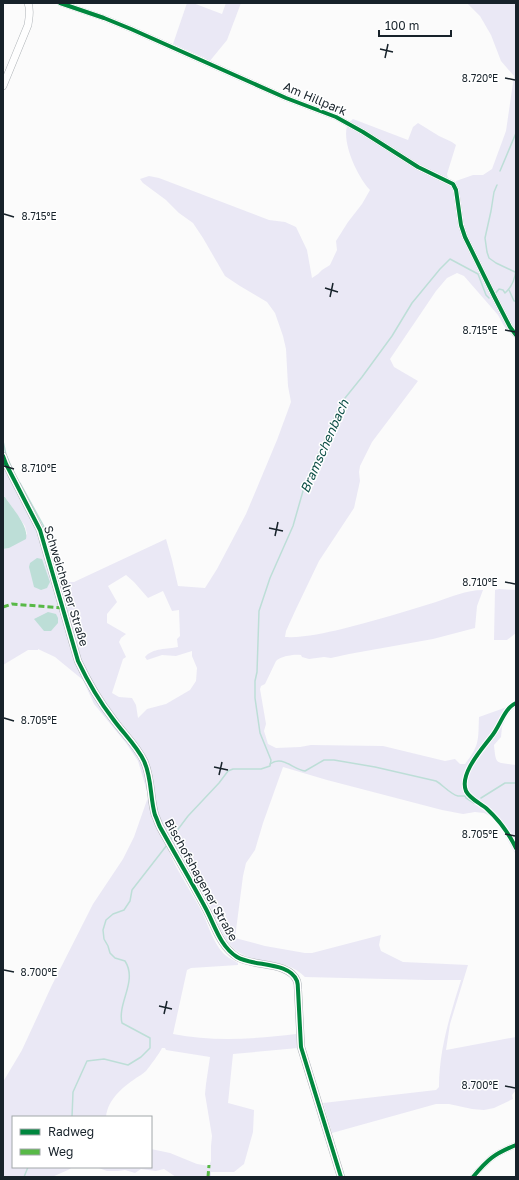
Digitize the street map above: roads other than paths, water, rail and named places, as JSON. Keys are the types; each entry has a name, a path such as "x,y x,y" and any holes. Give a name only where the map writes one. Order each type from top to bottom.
{"street":[{"path":"3,86 28,25 30,15 30,7 28,3"},
{"name":"Am Hillpark","path":"60,3 131,29 286,98 336,117 363,132 418,167 453,184 463,231 489,288 510,327 516,335"},
{"name":"Schweichelner Straße","path":"3,456 40,530 78,661 87,679"},
{"name":"Bischofshagener Straße","path":"87,679 112,719 145,761 151,784 155,815 160,827 206,910 221,941 228,950 237,957 246,961 282,968 289,971 297,981 301,1047 341,1177"},
{"path":"473,1177 493,1156 516,1145"}],"waterway":[{"path":"500,171 516,133"},
{"path":"497,185 494,192 485,238 487,252 489,258 515,272"},
{"name":"Bramschenbach","path":"170,840 188,816 219,783 228,771 233,769 261,769 270,766 271,760 260,733 255,698 259,611 270,578 293,526 305,484 341,403 392,336 412,303 450,259 478,274 486,295 489,298"},
{"name":"Bramschenbach","path":"495,294 499,289 503,290 505,293 510,288 516,270"},
{"path":"509,290 514,301 516,301"},
{"path":"3,441 6,455 15,475"},
{"path":"20,483 48,534 64,585"},
{"path":"270,764 279,761 305,771 324,760 334,760 375,767 436,781 452,793 458,796 465,796 474,803"},
{"path":"481,798 505,783 516,783"},
{"name":"Bramschenbach","path":"72,1116 73,1092 87,1061 104,1059 128,1065 141,1057 150,1048 150,1038 122,1023 121,1015 128,984 128,969 125,961 115,958 110,953 104,939 103,930 106,920 113,914 124,910 130,901 132,890 167,845"},
{"name":"Bramschenbach","path":"24,1177 28,1168"}]}
